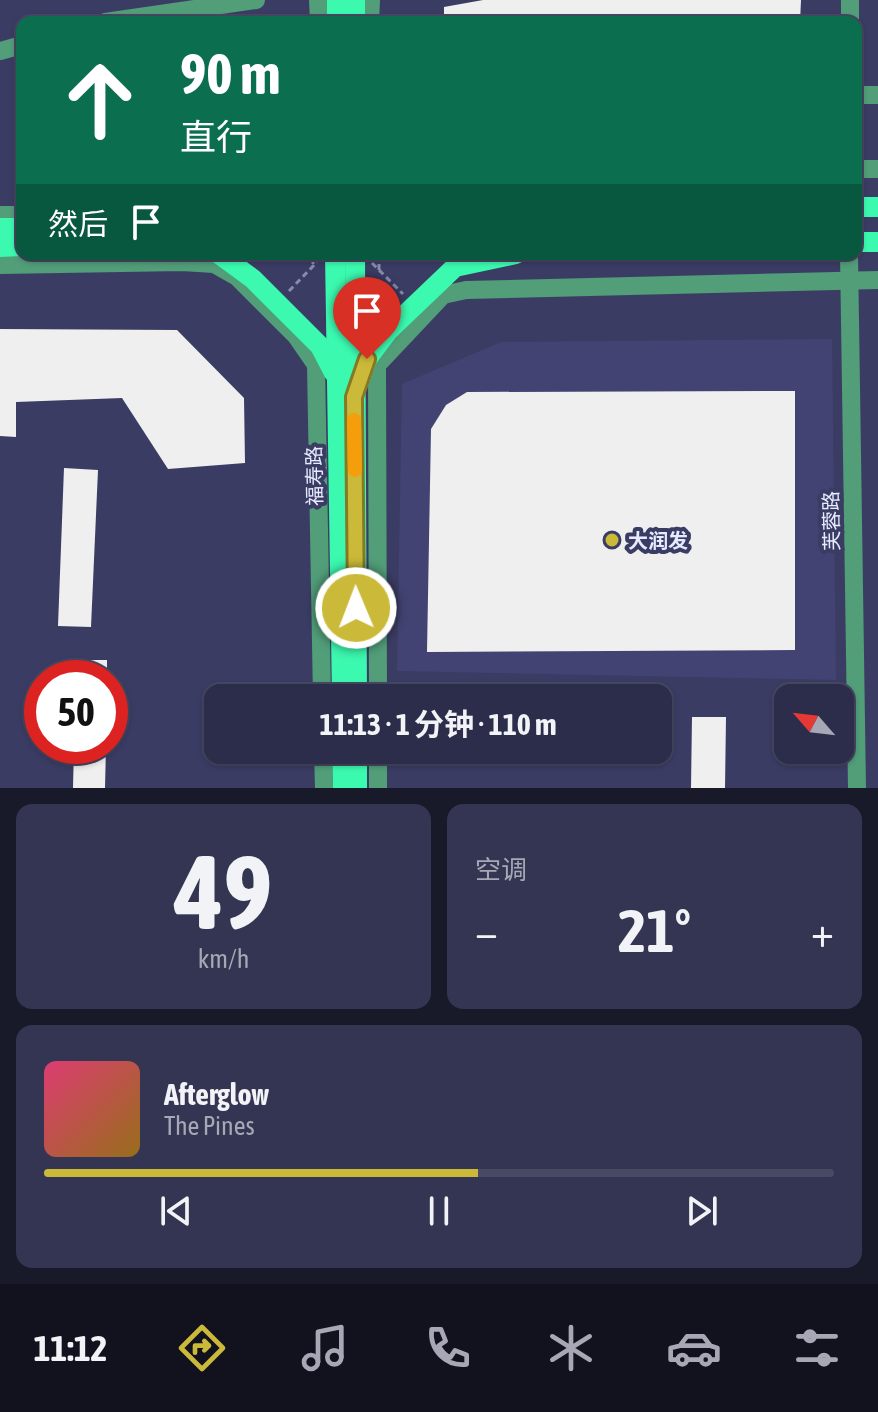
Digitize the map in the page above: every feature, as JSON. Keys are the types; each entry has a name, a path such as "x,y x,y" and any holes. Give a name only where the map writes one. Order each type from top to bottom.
{"main road":[{"path":"227,260 253,279 320,346 337,379"},
{"name":"福寿路","path":"335,260 342,684"},
{"name":"福寿路","path":"355,260 357,684"},
{"path":"354,397 367,359 388,331 455,267 488,260"},
{"path":"342,764 343,788"},
{"path":"357,764 357,788"}],"street":[{"path":"146,16 256,0"},
{"name":"芙蓉路","path":"849,260 857,788"},
{"path":"0,265 214,264 237,277 296,336 316,365 322,684"},
{"path":"378,684 377,365 443,295 466,290 878,280"},
{"path":"323,764 324,788"},
{"path":"378,764 378,788"}],"path":[{"path":"379,260 379,271"},
{"path":"277,303 313,266"}],"shaded area":[{"name":"大润发","path":"832,339 836,680 397,671 402,384 501,342"}],"building":[{"path":"483,0 801,0 800,16 444,16 444,7"},
{"path":"0,329 177,330 244,398 245,463 168,469 122,398 16,402 16,437 0,436"},
{"name":"大润发","path":"795,391 795,650 427,652 431,429 446,405 467,392"},
{"path":"64,468 98,470 91,627 58,626"},
{"path":"692,717 726,717 725,788 691,788"},
{"path":"74,764 106,764 105,788 73,788"}],"slow traffic":[{"path":"354,420 355,470"}],"place":[{"name":"大润发","path":"612,540"}],"route":[{"path":"356,608 354,397 367,359"}]}
